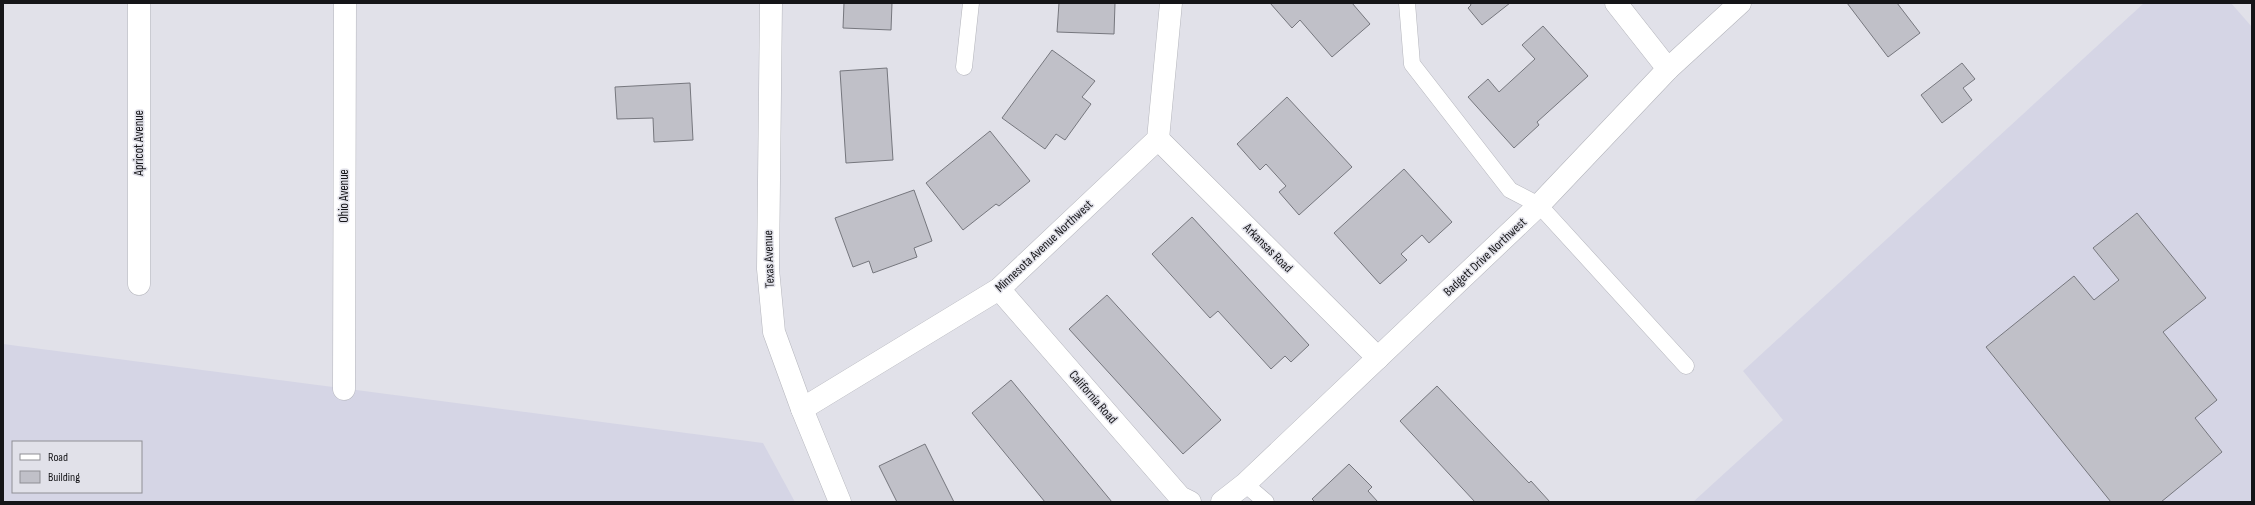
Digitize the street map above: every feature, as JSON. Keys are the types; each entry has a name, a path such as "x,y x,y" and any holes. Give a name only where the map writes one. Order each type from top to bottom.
{"street":[{"name":"Apricot Avenue","path":"139,3 139,284"},
{"name":"Ohio Avenue","path":"344,389 345,3"},
{"name":"Texas Avenue","path":"771,3 768,269 774,332 802,409 840,502"},
{"path":"1158,140 1171,3"},
{"path":"1616,3 1668,69"},
{"name":"Badgett Drive Northwest","path":"1222,502 1245,484 1539,206 1668,69 1740,3"},
{"name":"Minnesota Avenue Northwest","path":"802,409 999,289 1158,140"},
{"name":"Arkansas Road","path":"1158,140 1378,358"},
{"name":"California Road","path":"999,289 1180,497 1190,502"}],"lane":[{"path":"964,67 971,3"},
{"path":"1407,3 1412,64 1510,190 1539,206 1686,366"},
{"path":"1245,484 1266,502"}],"shaded area":[{"path":"2144,3 2231,3 2252,27 2252,502 1693,502 1783,420 1743,371"},
{"path":"3,344 763,443 795,502 3,502"}],"building":[{"path":"844,3 892,3 891,30 843,28"},
{"path":"1059,3 1115,3 1114,34 1057,32"},
{"path":"1270,3 1352,3 1370,24 1332,57 1300,20 1292,28"},
{"path":"1470,3 1510,3 1482,25 1468,8 1471,5"},
{"path":"1847,3 1897,3 1920,33 1888,57"},
{"path":"1543,26 1588,76 1537,122 1539,125 1514,148 1468,97 1488,79 1499,92 1535,59 1522,45"},
{"path":"1052,50 1095,81 1082,97 1091,104 1065,140 1056,134 1045,149 1002,118"},
{"path":"1962,63 1975,79 1963,88 1972,100 1942,123 1921,95"},
{"path":"887,68 893,160 846,163 840,71"},
{"path":"690,83 693,140 654,142 653,118 617,119 615,87"},
{"path":"1287,97 1352,167 1299,215 1279,192 1286,186 1266,164 1260,170 1237,144"},
{"path":"990,131 1030,181 999,206 996,204 963,230 926,183"},
{"path":"1404,169 1452,222 1429,243 1422,235 1401,254 1407,260 1380,284 1334,233"},
{"path":"914,190 932,241 914,248 917,257 873,273 869,261 853,267 835,218"},
{"path":"2137,213 2206,298 2163,332 2217,400 2195,418 2222,452 2161,502 2111,502 1986,347 2074,276 2094,300 2119,280 2093,248"},
{"path":"1192,217 1309,345 1291,362 1285,356 1271,369 1218,311 1210,318 1152,254"},
{"path":"1107,295 1221,420 1183,454 1069,329"},
{"path":"1011,380 1112,502 1045,502 972,413"},
{"path":"1437,386 1529,483 1531,481 1550,502 1475,502 1400,421"},
{"path":"925,444 954,502 897,502 879,466"},
{"path":"1349,464 1372,487 1368,491 1378,502 1315,502 1312,499"}]}
